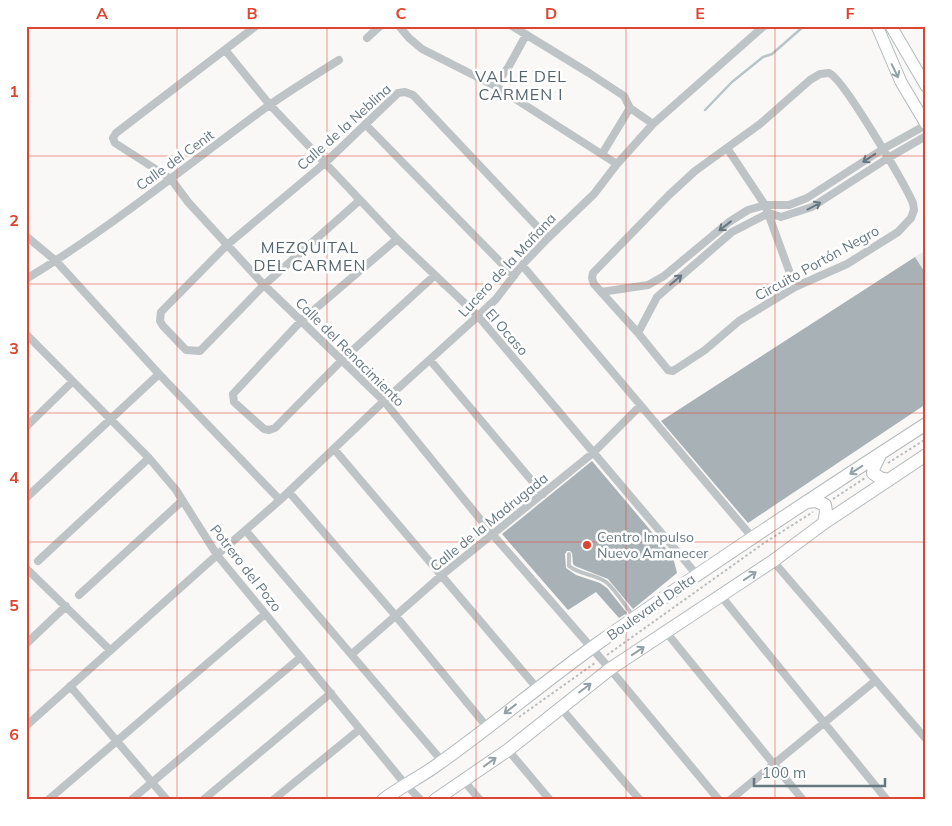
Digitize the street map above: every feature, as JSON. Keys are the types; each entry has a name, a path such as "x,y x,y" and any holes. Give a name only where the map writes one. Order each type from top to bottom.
{"main road":[{"path":"877,26 901,82 926,124"},
{"path":"891,26 926,86"},
{"name":"Boulevard Delta","path":"382,800 442,761 537,688 697,575 806,502 885,458 926,424"},
{"name":"Boulevard Delta","path":"435,800 508,750 610,669 773,561 824,523 926,455"},
{"path":"885,458 874,467 873,473 880,478 889,480"},
{"path":"806,502 816,501 825,504 824,523"}],"street":[{"path":"226,50 256,26"},
{"path":"367,38 380,26"},
{"path":"399,26 422,49 495,86 616,164"},
{"path":"512,26 624,96 630,108 653,124"},
{"name":"Lucero de la Mañana","path":"26,726 289,492 384,401 496,299 522,265 594,194 616,164 653,124 764,26"},
{"path":"495,86 509,66 526,35"},
{"name":"El Ocaso","path":"226,50 270,105 397,239 478,316 697,575"},
{"name":"Calle del Renacimiento","path":"226,50 116,133 113,138 115,143 171,179 188,202 264,285 384,401 493,535 610,669 720,800"},
{"name":"Calle del Cenit","path":"26,279 56,261 171,179 270,105 339,60"},
{"name":"Circuito Portón Negro","path":"827,73 834,76 883,149 913,203 914,210 908,222 898,232 847,264 795,287 739,321 705,350 673,371 668,370 594,284 593,273 675,189 695,171 760,124 782,103 820,74 827,73"},
{"name":"Calle de la Neblina","path":"264,285 200,351 186,350 162,326 160,321 161,312 227,245 325,163 398,93 405,92 413,95 548,238"},
{"path":"602,154 630,108"},
{"path":"365,124 514,276"},
{"path":"601,292 648,285 664,276 729,222 748,210 765,205 789,205 807,198 926,124"},
{"path":"638,333 656,297 732,232 769,213 781,216 812,207 926,136"},
{"path":"726,148 769,213 795,287"},
{"path":"264,285 360,200"},
{"path":"26,236 56,261 158,374 280,500"},
{"path":"397,239 301,321 233,394 234,402 264,429 275,428 342,360 434,276"},
{"path":"522,265 752,538"},
{"path":"648,285 656,297"},
{"name":"Potrero del Pozo","path":"28,339 150,458 176,490 217,555 405,784 421,800"},
{"path":"430,360 543,494"},
{"path":"26,498 158,374"},
{"path":"26,427 72,382"},
{"name":"Calle de la Madrugada","path":"352,654 442,575 593,453 640,406"},
{"path":"334,449 537,688"},
{"path":"38,561 150,458"},
{"path":"289,492 395,615 486,727"},
{"path":"80,595 182,500"},
{"path":"246,531 442,761"},
{"path":"773,561 926,739"},
{"path":"27,571 66,606 110,650"},
{"path":"721,596 886,800"},
{"path":"26,644 66,606"},
{"path":"48,800 266,614"},
{"path":"666,632 803,800"},
{"path":"131,800 301,657"},
{"path":"730,800 875,681"},
{"path":"70,686 167,800"},
{"path":"203,800 330,693"},
{"path":"560,707 640,800"},
{"path":"273,800 360,729"},
{"path":"508,750 550,800"},
{"path":"464,781 480,800"}],"lane":[{"path":"569,554 570,566 574,571 599,578 606,582 636,618"}],"path":[{"path":"885,458 926,439"},
{"path":"520,717 764,543 873,473"}],"shaded area":[{"path":"926,250 926,274 915,257"}],"building":[{"path":"915,257 926,274 926,404 748,523 661,421"},
{"name":"Centro Impulso Nuevo Amanecer","path":"592,461 673,557 677,573 633,609 608,579 575,566 572,553 567,551 565,554 566,568 576,575 600,583 607,588 627,613 619,618 596,592 568,610 502,534"}],"waterway":[{"path":"705,110 732,82 763,57 772,54 804,26"}],"place":[{"name":"Centro Impulso Nuevo Amanecer","path":"587,545"}],"district":[{"name":"VALLE DEL CARMEN I","path":"521,85"},
{"name":"MEZQUITAL DEL CARMEN","path":"310,256"}]}
